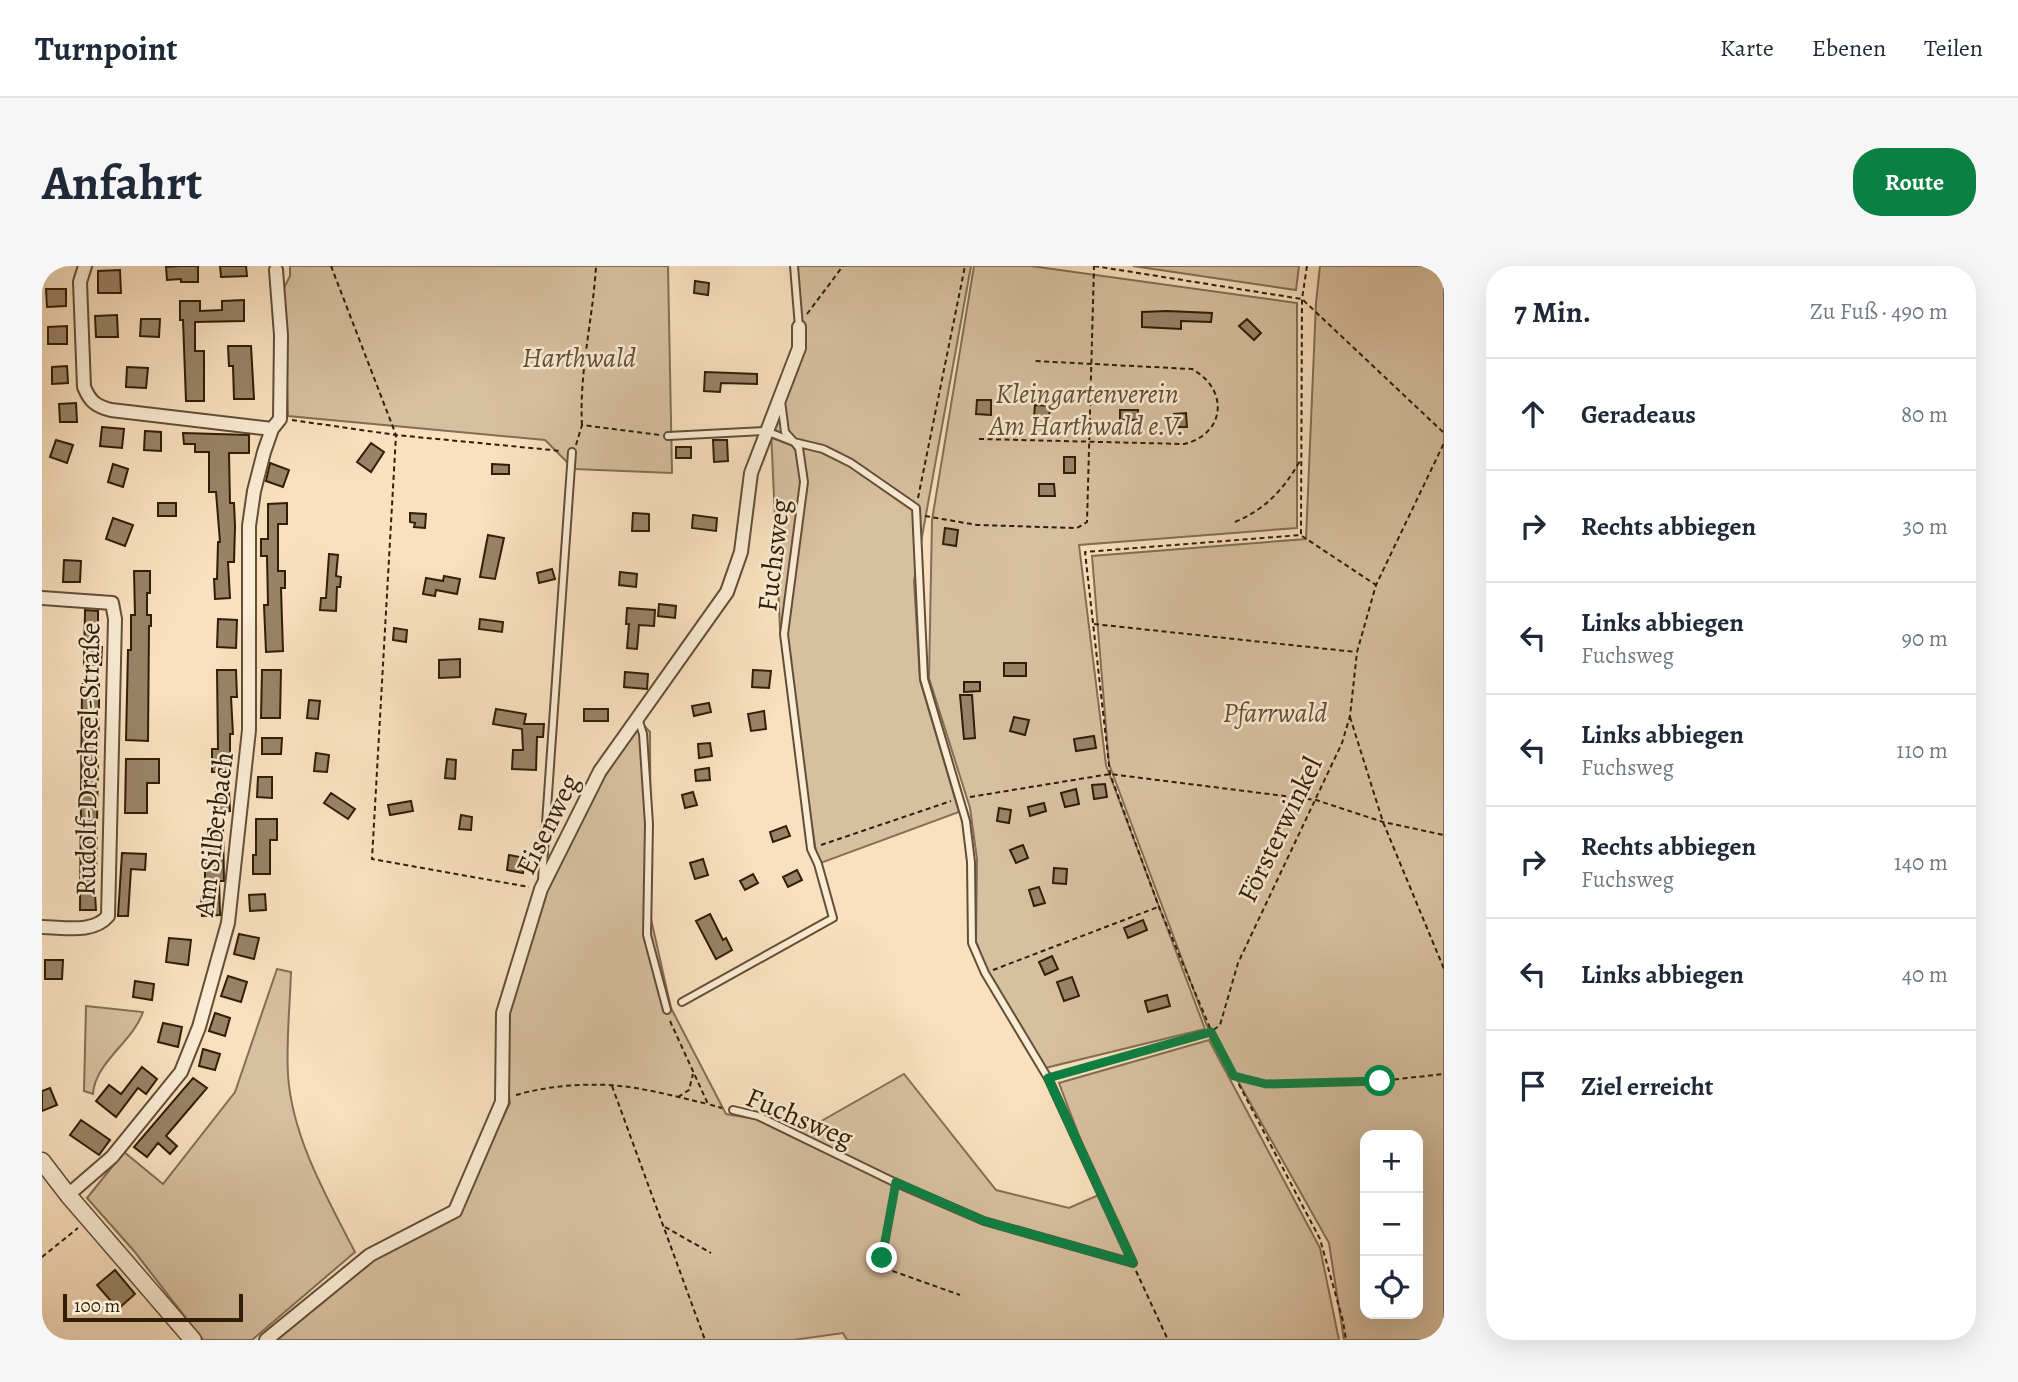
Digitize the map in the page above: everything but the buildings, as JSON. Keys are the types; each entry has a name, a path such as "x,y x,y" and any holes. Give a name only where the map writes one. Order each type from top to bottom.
{"street":[{"path":"85,266 80,282 84,387 89,400 97,407 276,424"},
{"name":"Am Silberbach","path":"68,1195 112,1157 181,1072 199,1027 228,923 250,730 249,526 254,491 276,424 281,335 276,270"},
{"name":"Eisenweg","path":"265,1340 370,1255 455,1211 502,1102 503,1013 541,890 600,771 727,592 741,552 751,473 799,348 799,327"},
{"name":"Rudolf-Drechsel-Straße","path":"42,598 112,603 115,619 108,916 101,924 89,927 42,926"},
{"path":"42,1161 68,1195 194,1340"}],"lane":[{"name":"Eisenweg","path":"794,266 799,327"},
{"path":"781,399 785,432 794,442"},
{"path":"668,436 766,431 823,449 852,463 916,511 924,679 966,821 971,862 972,943 985,973 1048,1078 1133,1263"},
{"name":"Fuchsweg","path":"682,1002 833,918 818,864 811,849 784,634 804,482 799,448 794,442"},
{"path":"541,890 572,452"},
{"path":"638,717 643,734 649,824 647,934 667,1010"},
{"name":"Fuchsweg","path":"733,1110 758,1116 984,1221 1133,1263"}],"path":[{"path":"331,266 396,435 372,859 541,890"},
{"path":"276,424 572,452 582,425 580,398 594,303 596,266"},
{"path":"799,327 843,266"},
{"path":"965,266 916,511 977,525 1077,528 1087,522 1094,266 1303,299 1444,433"},
{"path":"1301,535 1303,299 1307,266"},
{"path":"979,439 1184,444 1196,441 1206,434 1214,422 1219,405 1216,390 1205,376 1192,369 1034,361"},
{"path":"582,425 668,436"},
{"name":"Försterwinkel","path":"1211,1032 1220,1025 1238,963 1258,916 1317,800 1342,743 1350,716 1357,652 1376,585 1444,443"},
{"path":"1235,522 1269,503 1292,476 1302,458"},
{"path":"1346,1340 1320,1239 1211,1032 1159,907 1110,774 1085,552 1301,535 1376,585"},
{"path":"1093,624 1357,652"},
{"path":"1350,716 1383,822 1444,969"},
{"path":"1110,774 1317,800 1383,822 1444,835"},
{"path":"985,973 1159,907"},
{"name":"Fuchsweg","path":"667,1010 709,1104 733,1110"},
{"path":"1048,1078 1211,1032"},
{"path":"677,1097 690,1090 694,1072"},
{"path":"1234,1076 1266,1084 1380,1081 1444,1074"},
{"path":"612,1086 705,1340"},
{"path":"502,1102 532,1090 612,1086 629,1087 709,1104"},
{"path":"896,1182 882,1258 887,1269 960,1295"},
{"path":"42,1257 90,1219"},
{"path":"664,1227 711,1253"},
{"path":"1133,1263 1168,1340"}],"green space":[{"name":"Harthwald","path":"290,266 668,266 672,473 574,469 545,440 288,416 284,288 290,276"},
{"path":"797,266 971,266 914,581 920,680 959,812 818,864 780,629 771,431 801,346"},
{"name":"Kleingartenverein Am Harthwald e.V.","path":"974,266 1031,266 1297,303 1297,528 1079,545 1106,765 1205,1029 1045,1068 985,966 976,941 977,859 970,808 929,678 932,520"},
{"path":"1133,266 1299,266 1296,290"},
{"name":"Pfarrwald","path":"1320,266 1444,266 1444,1340 1344,1340 1329,1243 1207,1026 1109,764 1092,556 1306,539"},
{"path":"639,720 650,732 651,919 671,1008 726,1114 809,1128 904,1074 996,1190 1069,1208 1101,1194 1059,1083 1209,1040 1320,1248 1339,1340 847,1340 843,1333 793,1340 273,1340 372,1257 457,1213 510,1103 507,1084 507,1011 544,893 603,772"},
{"path":"277,969 291,972 288,1075 296,1121 312,1166 355,1252 252,1340 203,1340 134,1251 87,1198 124,1152 163,1184 235,1092"},
{"path":"86,1006 143,1012 131,1033 100,1072 93,1094 84,1091"}],"route":[{"path":"882,1258 896,1182 984,1221 1133,1263 1048,1078 1211,1032 1234,1076 1266,1084 1380,1081"}]}
